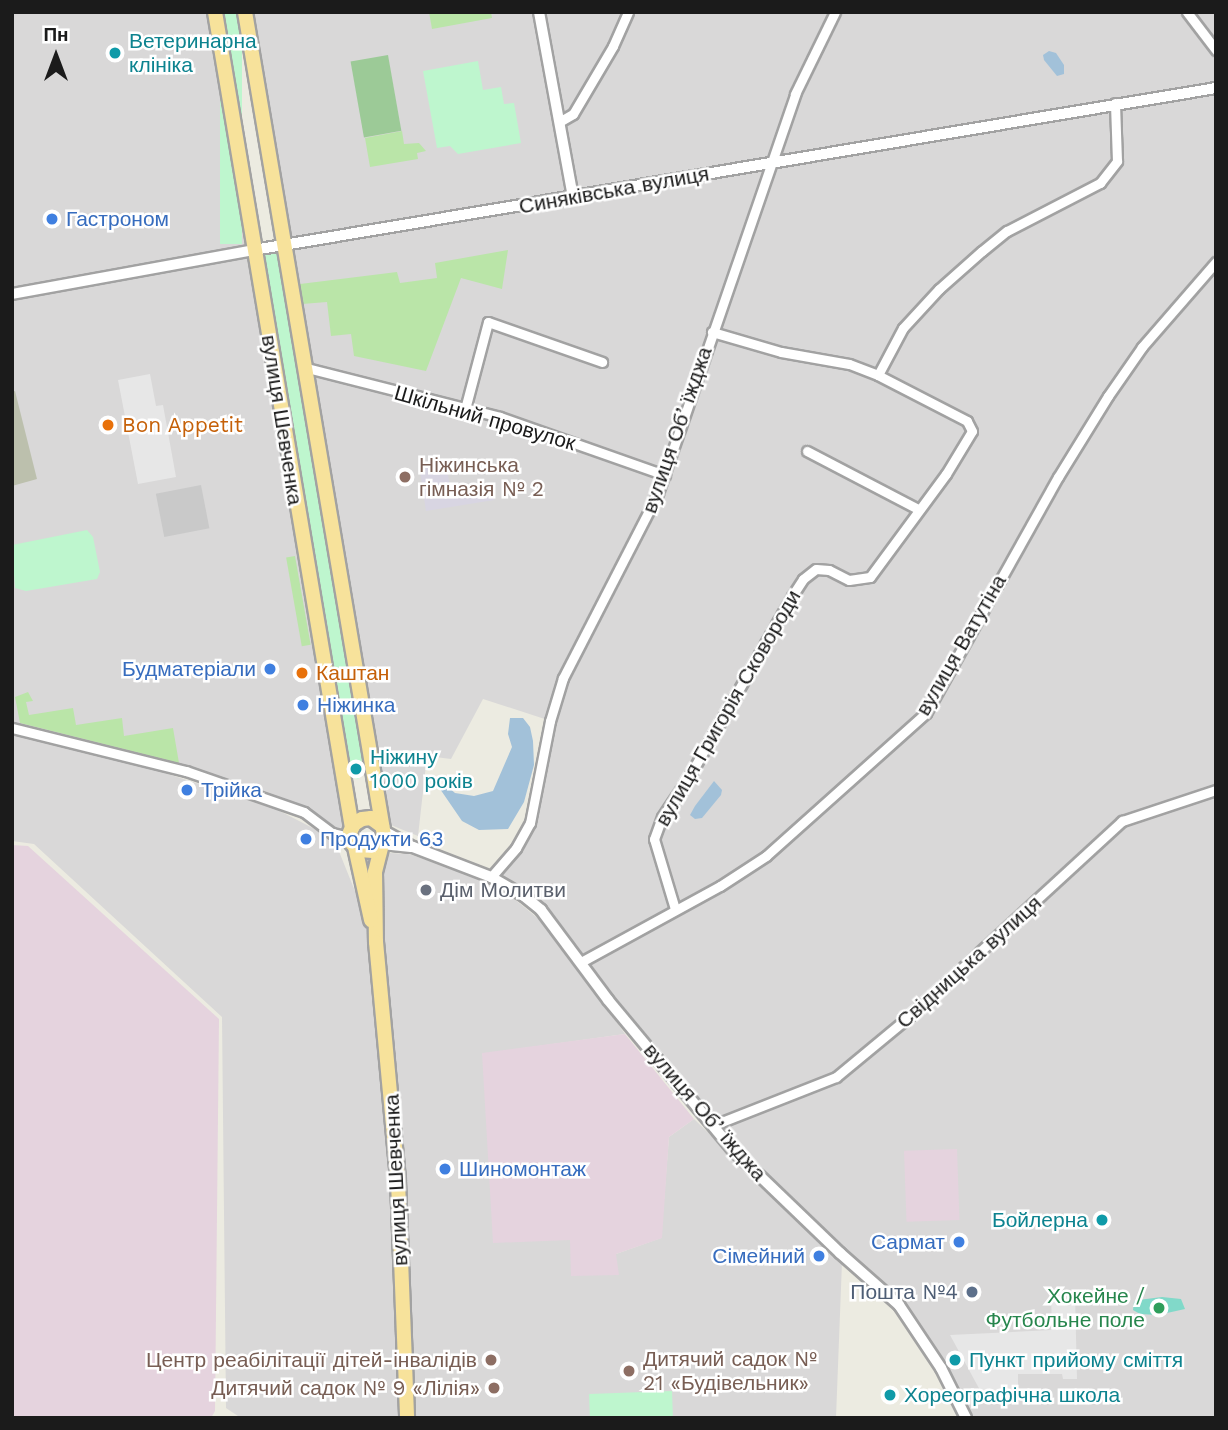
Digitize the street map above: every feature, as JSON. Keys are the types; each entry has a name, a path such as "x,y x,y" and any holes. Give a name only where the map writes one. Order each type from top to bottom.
{"main road":[{"name":"вулиця Шевченка","path":"215,12 352,835 376,942"},
{"name":"вулиця Шевченка","path":"245,12 382,837 375,872 376,942 398,1181 407,1418"},
{"path":"366,818 382,837 369,852 352,835 366,818"}],"street":[{"path":"540,12 573,197"},
{"path":"559,122 573,114 617,37 628,12"},
{"name":"вулиця Обʼїжджа","path":"491,877 516,848 530,822 550,721 563,678 641,531 665,475 794,94 835,12"},
{"path":"1187,12 1216,50"},
{"name":"Синяківська вулиця","path":"12,294 254,250 1216,88"},
{"path":"878,375 904,327 939,289 973,258 1007,231 1100,183 1117,161 1115,103"},
{"name":"вулиця Ватутіна","path":"581,961 720,886 766,856 926,713 1058,477 1108,396 1142,347 1216,262"},
{"path":"465,409 488,322 602,362"},
{"name":"вулиця Григорія Сковороди","path":"675,909 654,839 662,817 702,753 778,619 803,579 817,569 829,570 849,580 870,577 952,464 972,430 971,425 878,375 849,364 780,352 712,332"},
{"name":"Шкільний провулок","path":"303,367 500,417 665,475"},
{"path":"807,451 918,509"},
{"path":"12,728 186,771 304,812 328,830 352,835"},
{"name":"Свідницька вулиця","path":"714,1125 836,1077 911,1015 1122,821 1216,790"},
{"name":"вулиця Обʼїжджа","path":"382,837 491,877 524,896 541,910 608,1000 770,1187 899,1305 916,1327 966,1418"}],"shaded area":[{"path":"12,12 209,12 248,248 12,290"},
{"path":"248,12 536,12 570,195 288,239"},
{"path":"544,12 1216,12 1216,84 577,192"},
{"path":"1049,51 1056,53 1064,65 1064,74 1057,76 1044,60 1043,55"},
{"path":"1216,92 1216,1418 971,1418 956,1384 905,1304 736,1146 587,963 552,915 500,876 534,828 557,723 483,699 451,759 427,756 418,836 386,823 289,250"},
{"path":"250,255 347,824 336,830 188,766 12,726 12,297"},
{"path":"150,374 156,406 163,405 176,477 138,484 118,380"},
{"path":"15,391 37,479 12,486 12,392"},
{"path":"446,461 451,494 492,487 494,500 426,511 419,465"},
{"path":"201,485 209,528 164,537 156,494"},
{"path":"510,718 523,718 530,727 533,741 534,765 524,802 508,829 479,830 462,821 438,786 447,786 455,793 474,796 493,791 512,747 508,734"},
{"path":"12,733 108,755 272,807 334,839 365,916 385,1068 401,1418 241,1418 226,1408 222,1017 34,844 12,841"},
{"path":"714,781 722,790 721,795 702,818 695,819 690,815"},
{"path":"12,845 28,846 219,1019 215,1411 211,1418 12,1418"},
{"path":"389,853 409,854 478,878 507,893 552,930 625,1034 482,1054 571,1240 616,1254 661,1238 669,1137 694,1119 842,1262 836,1418 414,1418 404,1193 382,948 383,873"},
{"path":"625,1034 694,1119 669,1137 662,1238 616,1254 619,1275 571,1276 570,1240 493,1243 482,1053"},
{"path":"957,1149 959,1220 907,1222 904,1151"},
{"path":"1051,1294 1075,1294 1077,1379 1063,1379 1062,1374 1018,1374 1018,1392 981,1392 950,1335 1052,1330"},
{"name":"Хокейне / Футбольне поле","path":"1162,1297 1181,1299 1185,1309 1158,1315 1140,1314 1133,1310 1134,1302 1138,1300"}],"green space":[{"path":"220,12 242,12 242,244 220,244"},
{"path":"429,12 491,12 492,18 432,29"},
{"path":"388,55 401,131 364,137 351,62"},
{"path":"478,61 483,90 501,87 504,104 514,103 521,143 458,154 450,146 437,148 423,71"},
{"path":"402,131 404,144 419,143 426,151 417,153 418,159 370,167 365,138"},
{"path":"508,250 502,289 461,278 426,371 354,356 351,334 331,336 327,302 302,304 300,284 397,272 400,283 437,278 435,263"},
{"path":"282,252 366,770 358,779 349,777 261,255"},
{"path":"87,530 93,537 100,572 97,579 26,591 15,588 12,545"},
{"path":"295,556 311,645 302,646 286,558"},
{"path":"28,692 33,701 26,702 29,715 73,708 76,725 122,718 124,736 173,728 179,763 20,723 15,697"},
{"path":"672,1391 673,1418 590,1418 589,1394"}],"place":[{"name":"Ветеринарна клініка","path":"115,53"},
{"name":"Гастроном","path":"52,219"},
{"name":"Bon Appetit","path":"108,425"},
{"name":"Ніжинська гімназія № 2","path":"405,477"},
{"name":"Будматеріали","path":"270,669"},
{"name":"Каштан","path":"302,673"},
{"name":"Ніжинка","path":"303,705"},
{"name":"Ніжину 1000 років","path":"356,769"},
{"name":"Трійка","path":"187,790"},
{"name":"Продукти 63","path":"306,839"},
{"name":"Дім Молитви","path":"426,890"},
{"name":"Шиномонтаж","path":"445,1169"},
{"name":"Бойлерна","path":"1102,1220"},
{"name":"Сармат","path":"959,1242"},
{"name":"Сімейний","path":"819,1256"},
{"name":"Пошта №4","path":"972,1292"},
{"name":"Хокейне / Футбольне поле","path":"1159,1308"},
{"name":"Центр реабілітації дітей-інвалідів","path":"491,1360"},
{"name":"Пункт прийому сміття","path":"955,1360"},
{"name":"Дитячий садок № 21 «Будівельник»","path":"629,1371"},
{"name":"Дитячий садок № 9 «Лілія»","path":"494,1388"},
{"name":"Хореографічна школа","path":"890,1395"}]}
